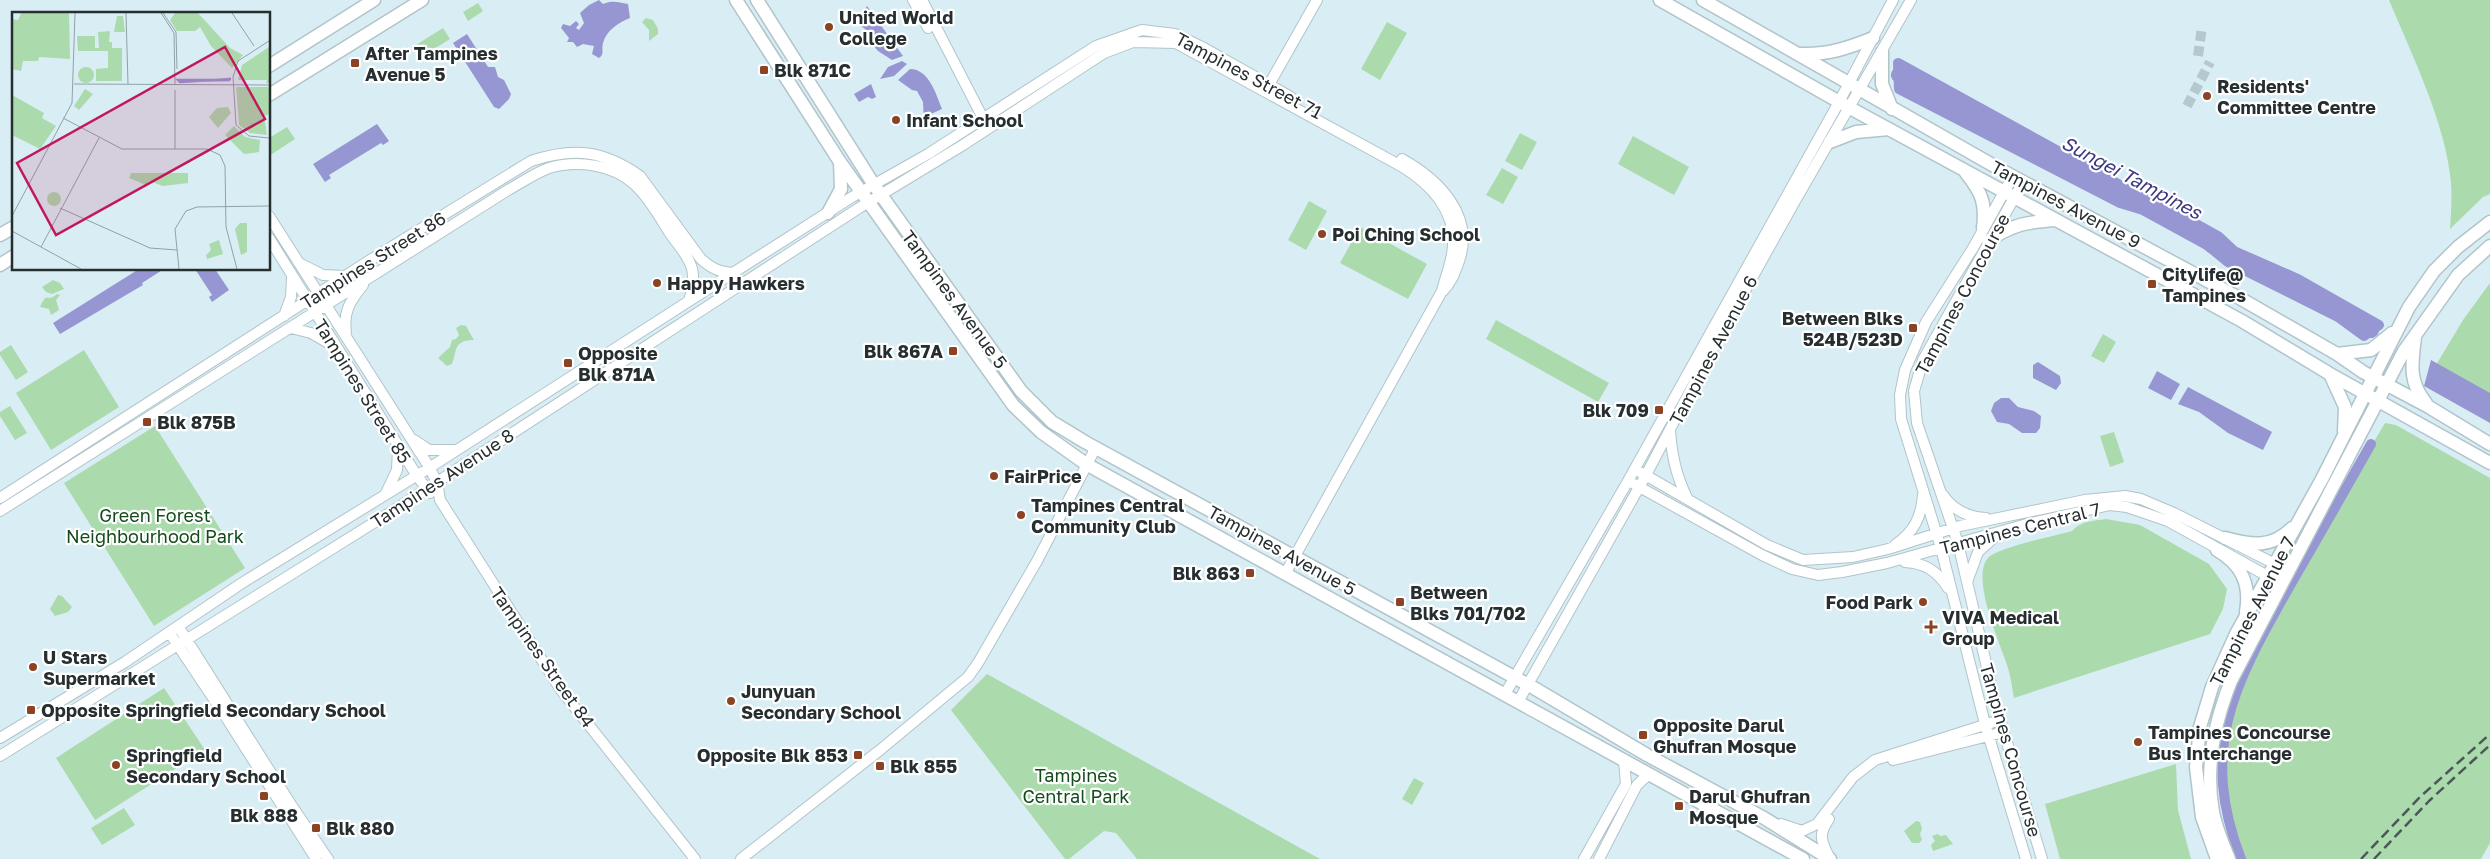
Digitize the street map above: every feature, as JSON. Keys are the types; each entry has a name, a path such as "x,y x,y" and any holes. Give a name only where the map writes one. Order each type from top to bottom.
{"main road":[{"path":"270,65 374,0"},
{"path":"270,94 422,0"},
{"name":"Tampines Avenue 5","path":"736,0 840,162 1013,405 1041,432 1086,464 1803,859"},
{"name":"Tampines Avenue 5","path":"757,0 877,190 1021,391 1052,422 1528,685 1647,755 1764,818 1829,858"},
{"name":"Tampines Avenue 9","path":"1660,0 1845,105 2242,321 2330,374 2490,464"},
{"name":"Tampines Avenue 9","path":"1703,0 1892,109 2018,179 2139,242 2338,354 2374,378 2429,407 2490,444"},
{"path":"1798,54 1822,55 1846,49 1873,38"},
{"path":"1882,52 1882,84 1892,109"},
{"path":"1830,142 1856,132 1891,129"},
{"path":"828,213 841,188 840,162"},
{"path":"1963,169 1980,191 1985,215 1983,228"},
{"path":"1988,241 2008,228 2020,223 2058,220"},
{"path":"2338,354 2371,350 2381,344 2399,326 2434,272 2458,248 2490,222"},
{"path":"0,235 12,228"},
{"name":"Tampines Avenue 7","path":"2229,859 2213,813 2210,785 2216,728 2225,696 2237,668 2379,401 2404,350 2458,275 2490,246"},
{"path":"0,265 12,257"},
{"name":"Tampines Avenue 7","path":"2217,859 2202,817 2196,767 2198,742 2212,687 2245,618 2366,394 2399,326"},
{"name":"Tampines Avenue 9","path":"2415,337 2412,378 2416,392 2429,407"},
{"path":"2330,374 2345,407 2344,433"},
{"path":"2225,538 2248,544 2264,545 2285,534 2299,521"},
{"path":"2216,550 2233,561 2245,579 2248,594 2245,618"},
{"path":"1647,755 1651,764 1649,774"}],"street":[{"path":"913,0 932,34 944,46"},
{"path":"922,0 944,46 986,123"},
{"path":"1268,88 1317,0"},
{"name":"Tampines Avenue 6","path":"1505,694 1845,105 1855,86 1873,38 1893,0"},
{"name":"Tampines Avenue 6","path":"1855,86 1882,52 1911,0"},
{"name":"Tampines Street 71","path":"877,190 963,145 986,123 1104,54 1133,42 1176,43 1268,88 1401,166 1430,188 1443,204 1454,235 1452,255 1442,291 1285,574"},
{"name":"Tampines Avenue 6","path":"1518,702 1639,488 1708,357 1830,142 1845,105"},
{"name":"Tampines Street 86","path":"0,498 347,275 532,161 557,152 587,153 615,161 628,167 640,176 683,243 692,266 695,283 689,301"},
{"name":"Tampines Street 86","path":"0,511 508,190 547,169 572,164 608,169 634,184 683,243 710,268 734,273"},
{"name":"Tampines Concourse","path":"2018,179 1983,228 1926,322 1905,370 1900,395 1901,419 1940,548 1988,736 2026,859"},
{"name":"Tampines Avenue 8","path":"0,756 438,482 877,190"},
{"name":"Tampines Concourse","path":"2009,194 1988,241 1923,360 1914,391 1917,423 1935,481 1958,543 2000,720 2042,859"},
{"name":"Tampines Avenue 8","path":"0,738 169,632 242,583 459,450 828,213 865,197"},
{"name":"Tampines Street 85","path":"270,218 320,293 429,468"},
{"name":"Tampines Street 85","path":"270,240 314,314 425,490 440,500"},
{"path":"301,264 323,275 334,277 347,275"},
{"path":"284,316 291,298 292,277"},
{"path":"346,337 344,320 347,308 368,278"},
{"path":"290,328 319,336 338,351"},
{"path":"1670,430 1672,460 1677,478 1687,498"},
{"path":"408,434 420,446 429,450 459,450"},
{"path":"382,498 395,478 398,446"},
{"path":"741,859 833,788 968,677 978,663 1036,561 1096,447"},
{"name":"Tampines Street 84","path":"429,468 438,482 440,500 561,690 695,859"},
{"name":"Tampines Central 7","path":"1635,469 1767,545 1803,560 1853,557 1888,549 1953,528 2102,497 2125,496 2141,499 2225,538 2288,571"},
{"name":"Tampines Central 7","path":"1628,481 1724,535 1792,569 1818,575 1891,562 2004,530 2110,505 2127,507 2168,521 2216,550 2282,584"},
{"name":"Tampines Central 7","path":"1935,481 1953,506 1972,517 1995,519"},
{"name":"Tampines Concourse","path":"1888,549 1913,530 1920,516 1923,489"},
{"path":"1966,583 1978,552 2004,530"},
{"name":"Tampines Central 7","path":"1891,562 1919,562 1942,578 1951,593"},
{"path":"178,626 290,803 328,859"},
{"path":"169,632 239,736 316,859"},
{"path":"1764,818 1802,831 1808,829 1817,824 1853,777 1875,760 2000,720"},
{"path":"1829,858 1820,840 1820,833 1858,781 1868,771 1900,758 2004,732"},
{"path":"1584,859 1626,784 1624,761"},
{"path":"1599,859 1637,785 1649,774"}],"green space":[{"path":"2389,0 2490,0 2490,194 2483,197 2450,229 2451,183 2442,137 2427,90"},
{"path":"478,3 483,11 468,21 463,12"},
{"path":"646,18 653,20 658,29 658,34 649,41 649,30 642,22"},
{"path":"1387,22 1407,33 1380,80 1361,69"},
{"path":"443,28 450,39 423,56 416,45"},
{"path":"287,127 295,139 270,155 270,137"},
{"path":"1520,133 1537,142 1522,170 1505,161"},
{"path":"1633,136 1689,167 1674,195 1618,164"},
{"path":"1502,168 1518,177 1503,204 1486,195"},
{"path":"1309,201 1327,211 1306,250 1288,240"},
{"path":"1360,227 1427,264 1408,299 1340,263"},
{"path":"53,280 60,283 64,289 52,294 46,292 42,287"},
{"path":"2490,283 2490,394 2436,365 2463,320"},
{"path":"57,294 60,295 56,300 59,310 51,315 49,309 40,307 44,299 51,298"},
{"path":"1496,320 1609,383 1598,402 1486,339"},
{"path":"461,325 466,326 474,340 467,340 459,344 452,364 447,366 438,358 450,347 452,340 456,339 459,335 456,328"},
{"path":"2103,334 2116,342 2104,363 2091,356"},
{"path":"11,345 28,372 16,380 0,355 0,352"},
{"path":"84,350 119,407 51,450 16,393"},
{"path":"10,406 27,433 15,440 0,416 0,412"},
{"path":"2385,423 2396,425 2490,478 2490,843 2481,859 2243,859 2230,817 2224,778 2226,742 2234,707 2247,673 2264,640 2353,477"},
{"name":"Green Forest Neighbourhood Park","path":"155,426 245,568 154,626 64,483"},
{"path":"2114,432 2124,462 2110,467 2100,436"},
{"path":"2106,519 2140,525 2209,564 2227,589 2223,609 2210,634 2014,698 2009,671 1985,596 1983,568 1988,558 2015,546 2072,531 2083,523"},
{"path":"58,595 62,596 72,607 68,612 55,616 50,609"},
{"name":"Tampines Central Park","path":"987,674 1320,859 1137,859 1116,833 1104,831 1069,859 1065,859 951,710"},
{"path":"164,688 205,750 95,820 56,758"},
{"path":"2176,764 2178,810 2191,859 2060,859 2045,804"},
{"path":"1414,778 1424,783 1412,805 1402,799"},
{"path":"124,808 135,825 102,845 91,828"},
{"path":"1916,821 1920,822 1922,840 1919,843 1912,843 1904,831"},
{"path":"1938,834 1940,836 1946,835 1953,844 1933,851 1931,845 1935,841 1932,836"}],"water":[{"path":"599,0 603,4 618,2 628,4 630,18 610,31 603,43 602,55 599,58 592,54 594,46 583,44 577,47 573,42 567,42 569,38 561,28 563,24 570,26 576,21 579,24 576,28 579,30 584,23 580,13 589,5"},
{"path":"867,6 903,56 892,60 878,51 872,44 867,31 857,22"},
{"path":"467,34 488,67 495,67 498,77 504,80 511,94 509,99 499,109 494,107 453,43"},
{"path":"902,61 907,64 894,76 880,79 888,67"},
{"path":"910,69 922,73 931,83 942,109 931,114 933,119 924,125 923,102 917,91 912,90 898,80"},
{"path":"871,84 876,97 872,99 868,97 859,102 854,94"},
{"path":"377,124 389,141 383,145 381,143 329,175 331,178 325,182 313,164"},
{"path":"137,270 162,270 142,283 143,285 60,334 53,323"},
{"path":"196,270 216,270 229,290 212,302 209,297 212,295"},
{"path":"2431,360 2490,393 2490,423 2424,386"},
{"path":"2038,362 2060,376 2061,383 2056,390 2033,378 2033,365"},
{"path":"2157,371 2180,384 2171,400 2148,388"},
{"path":"2188,387 2272,432 2263,450 2228,433 2199,412 2178,404"},
{"path":"2001,398 2009,398 2018,407 2034,411 2041,416 2040,428 2036,433 2022,433 2009,424 1997,422 1991,411 1994,403"}],"waterway":[{"name":"Sungei Tampines","path":"1898,63 2127,189 2146,196 2218,236 2234,251 2298,279 2379,325 2364,336 2338,317 2228,262 2207,245 2143,210 2120,203 1899,89 1898,63"},
{"name":"Sungei Tampines","path":"1899,75 2122,195 2143,203 2195,231 2212,245 2252,267 2294,286 2371,330"},
{"path":"2241,859 2228,818 2223,781 2223,747 2229,714 2240,683 2272,617 2371,444"}],"tunnel":[{"path":"2198,56 2202,27"},
{"path":"2187,106 2210,62"}],"railway":[{"path":"2361,859 2420,797 2490,734"},
{"path":"2374,859 2429,801 2490,745"}],"place":[{"name":"United World College","path":"829,27"},
{"name":"After Tampines Avenue 5","path":"355,63"},
{"name":"Blk 871C","path":"764,70"},
{"name":"Residents' Committee Centre","path":"2207,96"},
{"name":"Infant School","path":"896,120"},
{"name":"Poi Ching School","path":"1322,234"},
{"name":"Happy Hawkers","path":"657,283"},
{"name":"Citylife@ Tampines","path":"2152,284"},
{"name":"Between Blks 524B/523D","path":"1913,328"},
{"name":"Blk 867A","path":"953,351"},
{"name":"Opposite Blk 871A","path":"568,363"},
{"name":"Blk 709","path":"1659,410"},
{"name":"Blk 875B","path":"147,422"},
{"name":"FairPrice","path":"994,476"},
{"name":"Tampines Central Community Club","path":"1021,515"},
{"name":"Blk 863","path":"1250,573"},
{"name":"Between Blks 701/702","path":"1400,602"},
{"name":"Food Park","path":"1923,602"},
{"name":"VIVA Medical Group","path":"1931,627"},
{"name":"U Stars Supermarket","path":"33,667"},
{"name":"Junyuan Secondary School","path":"731,701"},
{"name":"Opposite Springfield Secondary School","path":"31,710"},
{"name":"Opposite Darul Ghufran Mosque","path":"1643,735"},
{"name":"Tampines Concourse Bus Interchange","path":"2138,742"},
{"name":"Opposite Blk 853","path":"858,755"},
{"name":"Springfield Secondary School","path":"116,765"},
{"name":"Blk 855","path":"880,766"},
{"name":"Blk 888","path":"264,796"},
{"name":"Darul Ghufran Mosque","path":"1679,806"},
{"name":"Blk 880","path":"316,828"}]}
